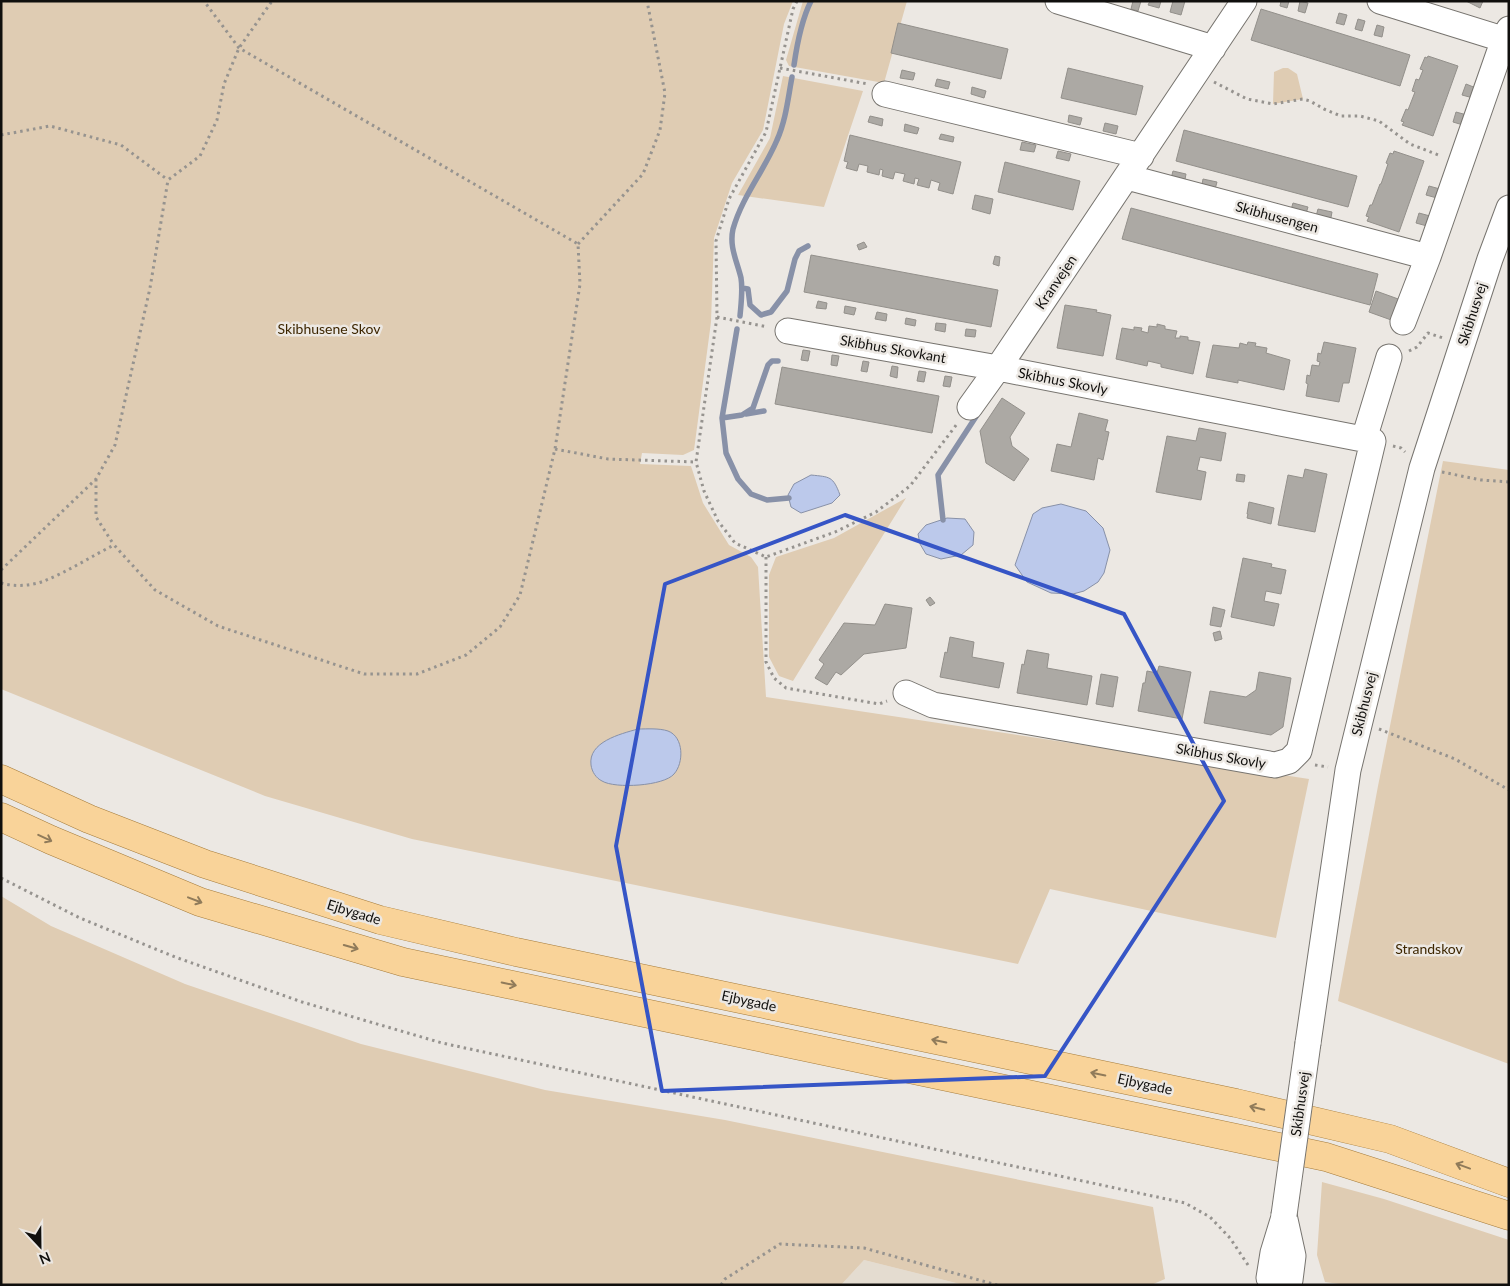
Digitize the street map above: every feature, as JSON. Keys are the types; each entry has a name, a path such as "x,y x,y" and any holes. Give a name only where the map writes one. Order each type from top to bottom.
{"main road":[{"name":"Ejbygade","path":"1,779 89,819 205,864 380,920 516,952 1236,1103 1390,1139 1509,1183"},
{"path":"1,817 51,840 200,902 403,962 1326,1157 1509,1216"}],"street":[{"path":"1058,1 1213,48"},
{"name":"Kranvejen","path":"970,407 1244,1"},
{"path":"1380,1 1507,36 1403,322"},
{"path":"885,94 1141,156"},
{"name":"Skibhusengen","path":"1127,177 1428,257"},
{"name":"Skibhusvej","path":"1274,1282 1293,1256 1284,1215 1348,770 1422,468 1490,259 1509,208"},
{"name":"Skibhus Skovkant","path":"788,330 998,368"},
{"path":"1289,761 1299,751 1389,357"},
{"name":"Skibhus Skovly","path":"998,368 1369,440"},
{"name":"Skibhus Skovly","path":"906,693 942,707 1275,765 1289,761"}],"path":[{"path":"204,1 239,48 578,244"},
{"path":"1,570 96,479 115,445 150,288 168,180 200,156 217,120 224,84 239,48 272,1"},
{"path":"96,479 96,517 114,545 155,590 218,626 364,674 417,674 466,655 500,627 520,595 554,449 580,284 578,244 644,174 660,130 665,93 646,1"},
{"path":"780,68 873,85 885,94"},
{"path":"1196,74 1247,99 1273,104 1303,100 1310,101 1341,116 1360,116 1379,121 1410,144 1460,164"},
{"path":"1,135 50,126 121,145 168,180"},
{"path":"717,317 788,330"},
{"path":"1389,357 1390,350 1399,352 1409,351 1417,346 1428,333 1462,343"},
{"path":"1369,440 1401,448 1422,468 1481,480 1509,482"},
{"path":"554,449 608,459 696,462"},
{"path":"1,583 21,586 43,582 114,545"},
{"path":"766,557 766,662 774,678 786,688 879,704 906,693"},
{"path":"1360,722 1455,759 1509,790"},
{"path":"1289,761 1348,770"},
{"path":"1,878 80,918 175,956 302,1002 442,1043 1185,1203 1210,1217 1274,1282"},
{"path":"721,1285 725,1279 780,1244 864,1248 997,1285"}],"highlighted area":[{"path":"845,515 1124,614 1224,801 1045,1076 662,1091 616,846 665,584"}],"shaded area":[{"path":"864,1260 964,1285 841,1285"}],"green space":[{"name":"Skibhusene Skov","path":"1,1 793,1 784,24 763,130 732,183 714,238 711,322 694,450 683,455 642,453 640,464 691,466 703,503 729,545 751,557 758,567 766,697 1309,779 1276,938 1050,889 1018,964 412,839 265,796 1,689"},
{"path":"803,1 907,1 884,83 789,66 786,60"},
{"path":"1288,68 1297,74 1303,99 1273,104 1274,72"},
{"path":"783,76 863,91 824,207 738,195 770,138"},
{"name":"Strandskov","path":"1443,461 1509,470 1509,1064 1338,1001 1378,786"},
{"path":"906,498 793,681 779,676 769,657 769,575 776,557 834,538"},
{"path":"1,896 51,926 185,984 361,1044 545,1090 725,1120 1153,1207 1165,1279 1151,1285 964,1285 864,1260 841,1285 1,1285"},
{"path":"1322,1182 1384,1199 1509,1240 1509,1285 1347,1285 1325,1282 1317,1255"}],"water":[{"path":"811,475 823,476 833,481 840,495 832,503 801,513 791,507 788,495 794,484"},
{"path":"1061,504 1086,511 1103,528 1110,550 1104,573 1098,582 1084,591 1073,594 1051,593 1027,582 1015,565 1033,514 1042,508"},
{"path":"947,518 965,519 974,532 973,545 961,555 941,559 926,554 920,544 918,534 926,525"},
{"path":"638,729 668,731 677,739 680,744 681,757 674,774 660,781 639,785 617,785 598,778 593,772 591,765 591,757 595,750 607,740"}],"building":[{"path":"1133,1 1141,1 1138,11 1131,9"},
{"path":"1150,1 1161,1 1159,8 1148,5"},
{"path":"1173,1 1185,1 1181,15 1170,12"},
{"path":"1281,1 1289,1 1287,8 1280,6"},
{"path":"1300,1 1308,3 1305,13 1298,11"},
{"path":"1466,1 1483,1 1480,8"},
{"path":"1261,9 1410,55 1400,86 1251,40"},
{"path":"1339,13 1347,15 1344,25 1336,23"},
{"path":"1358,19 1365,21 1362,31 1355,29"},
{"path":"898,23 1008,49 1001,79 891,53"},
{"path":"1377,25 1384,27 1382,37 1374,35"},
{"path":"1428,56 1458,66 1433,136 1402,125 1404,122 1401,121 1406,109 1408,110 1415,92 1412,91 1416,79 1419,80 1423,70 1420,69 1425,57 1427,58"},
{"path":"1068,68 1143,86 1136,115 1061,98"},
{"path":"902,70 915,73 913,80 900,78"},
{"path":"937,79 950,82 948,89 935,86"},
{"path":"1466,84 1476,88 1473,98 1462,95"},
{"path":"972,87 986,91 984,98 971,94"},
{"path":"1456,112 1467,115 1463,125 1453,122"},
{"path":"1069,115 1082,118 1080,125 1068,122"},
{"path":"870,116 883,119 882,126 868,122"},
{"path":"1105,123 1118,126 1116,134 1103,131"},
{"path":"905,124 919,128 917,134 904,131"},
{"path":"1184,130 1357,176 1348,207 1176,161"},
{"path":"941,134 954,137 953,142 939,139"},
{"path":"850,135 961,162 953,194 938,190 940,183 931,180 929,188 917,185 919,179 915,178 914,184 903,181 905,174 895,172 893,179 882,176 883,170 880,169 879,175 867,172 868,166 859,164 857,171 846,168 848,162 844,161"},
{"path":"1022,142 1036,145 1034,152 1020,150"},
{"path":"1058,151 1071,154 1069,161 1056,158"},
{"path":"1394,151 1424,161 1399,232 1367,221 1369,217 1366,216 1381,184 1390,153 1393,154"},
{"path":"1005,162 1080,181 1073,210 998,192"},
{"path":"1173,171 1186,174 1184,185 1170,182"},
{"path":"1203,179 1217,182 1214,193 1201,190"},
{"path":"1429,186 1440,189 1437,198 1426,195"},
{"path":"975,195 993,199 990,214 972,209"},
{"path":"1293,203 1308,207 1305,217 1290,213"},
{"path":"1131,208 1378,274 1370,305 1122,239"},
{"path":"1318,209 1332,212 1330,223 1315,220"},
{"path":"1419,213 1430,216 1427,226 1416,223"},
{"path":"864,242 867,247 859,250 857,245"},
{"path":"811,255 998,290 991,327 804,292"},
{"path":"995,256 1000,257 999,266 993,264"},
{"path":"1376,291 1401,300 1394,321 1369,312"},
{"path":"818,301 827,303 826,309 816,308"},
{"path":"1065,305 1097,310 1096,312 1111,315 1103,356 1057,348"},
{"path":"845,306 856,308 854,315 844,313"},
{"path":"877,312 887,314 886,321 875,319"},
{"path":"906,318 916,320 915,326 905,324"},
{"path":"936,323 946,324 945,332 935,330"},
{"path":"1157,324 1165,326 1165,329 1177,331 1175,338 1180,338 1180,336 1188,337 1188,340 1200,342 1193,374 1161,367 1161,364 1148,361 1147,366 1116,359 1122,328 1134,330 1134,327 1142,328 1141,331 1148,333 1149,326 1157,327"},
{"path":"966,329 976,330 975,337 965,336"},
{"path":"1248,342 1256,343 1255,346 1267,348 1266,353 1290,360 1284,390 1238,380 1238,383 1206,377 1213,345 1239,348 1240,343 1247,345"},
{"path":"1324,342 1356,348 1349,383 1343,383 1339,402 1306,396 1307,375 1310,376 1312,365 1319,366 1320,362 1317,361 1318,353 1321,354"},
{"path":"803,350 810,351 808,361 801,360"},
{"path":"832,355 839,356 837,366 831,365"},
{"path":"863,361 869,362 867,372 861,371"},
{"path":"892,366 898,367 897,378 890,376"},
{"path":"782,367 939,396 932,433 775,404"},
{"path":"919,371 926,372 924,382 917,381"},
{"path":"945,376 952,377 950,387 943,386"},
{"path":"1002,398 1025,413 1010,437 1012,446 1029,459 1014,481 986,463 980,431"},
{"path":"1079,413 1108,420 1105,431 1109,432 1103,460 1098,458 1094,480 1051,471 1057,444 1071,447"},
{"path":"1199,428 1226,433 1221,461 1200,457 1197,470 1206,472 1201,500 1156,492 1167,436 1196,441"},
{"path":"1305,469 1327,474 1315,532 1278,525 1288,475 1303,478"},
{"path":"1237,474 1245,475 1244,482 1236,481"},
{"path":"1249,502 1274,508 1271,524 1247,518"},
{"path":"1243,558 1272,564 1271,567 1286,570 1281,594 1266,591 1264,601 1279,604 1274,626 1231,617"},
{"path":"930,597 935,603 930,606 926,600"},
{"path":"885,604 912,608 906,648 864,654 841,675 836,672 827,685 815,678 824,664 819,660 844,623 875,625"},
{"path":"1213,607 1225,610 1221,627 1210,625"},
{"path":"1220,631 1222,639 1215,641 1213,633"},
{"path":"950,637 974,642 972,657 1004,663 999,688 940,677"},
{"path":"1027,650 1049,654 1047,668 1092,676 1087,705 1017,693 1022,664 1024,665"},
{"path":"1159,666 1191,672 1182,719 1138,711 1147,671 1157,673"},
{"path":"1259,672 1291,678 1283,727 1271,735 1204,723 1210,691 1246,697 1256,690"},
{"path":"1101,674 1118,677 1113,707 1096,704"}],"waterway":[{"path":"794,65 802,25 811,1"},
{"path":"740,316 742,283 733,248 733,229 742,206 772,151 783,125 792,77"},
{"path":"742,288 748,289 750,305 761,315 771,312 787,291 795,259 799,251 808,246"},
{"path":"737,329 722,418 726,453 738,479 751,494 767,500 789,498"},
{"path":"722,418 742,415 753,408 768,365 772,361 778,361"},
{"path":"746,414 764,411"},
{"path":"943,520 938,475 979,412"}]}
